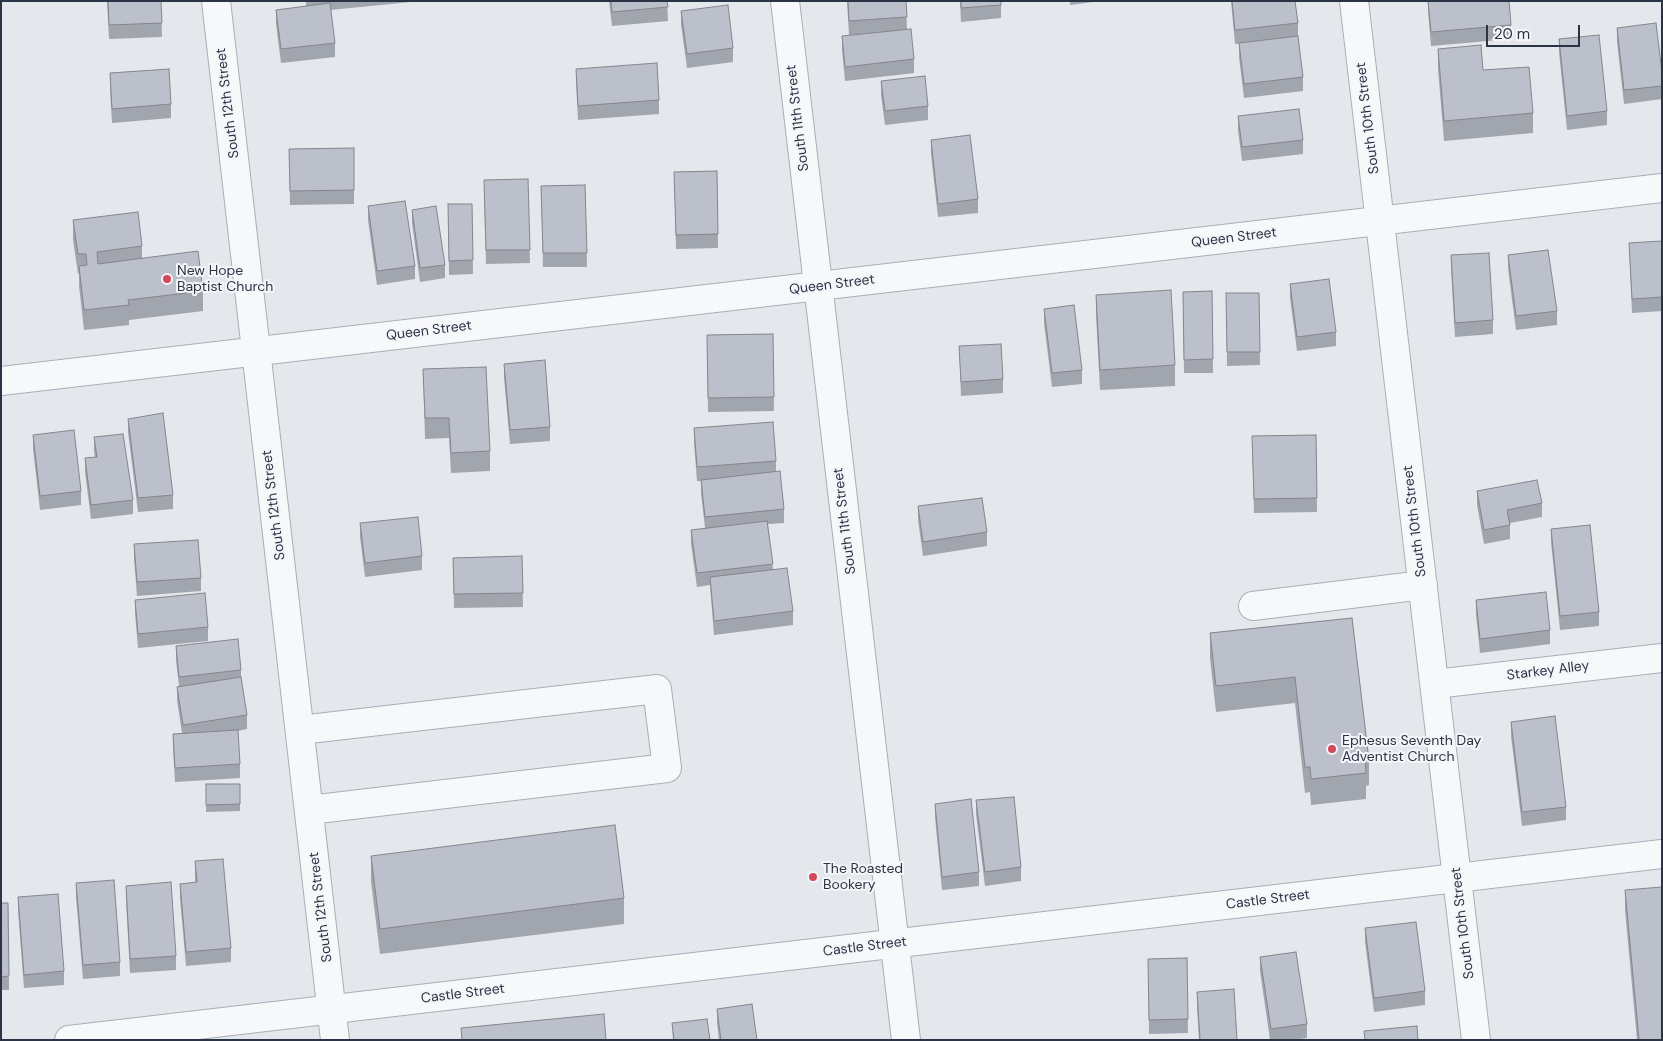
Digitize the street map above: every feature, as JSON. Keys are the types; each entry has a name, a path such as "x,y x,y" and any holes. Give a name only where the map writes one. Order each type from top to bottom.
{"street":[{"name":"South 12th Street","path":"216,1 335,1040"},
{"name":"South 11th Street","path":"785,1 906,1040"},
{"name":"South 10th Street","path":"1354,1 1476,1040"},
{"name":"Queen Street","path":"1,381 1662,188"},
{"path":"1252,606 1423,585"},
{"name":"Starkey Alley","path":"1435,684 1662,658"},
{"path":"300,730 657,689 667,768 309,810"},
{"name":"Castle Street","path":"69,1040 1662,854"}],"building":[{"path":"108,1 161,1 162,23 109,25"},
{"path":"611,1 667,1 668,7 612,12"},
{"path":"848,1 906,1 907,17 849,21"},
{"path":"961,1 1001,1 1001,5 961,8"},
{"path":"1232,1 1295,1 1298,23 1235,30"},
{"path":"1428,1 1509,1 1511,25 1431,32"},
{"path":"330,3 335,43 281,49 276,10"},
{"path":"728,5 733,48 687,54 681,11"},
{"path":"1656,23 1662,86 1624,90 1617,28"},
{"path":"911,29 914,59 845,67 842,36"},
{"path":"1599,35 1607,111 1567,116 1559,39"},
{"path":"1298,36 1303,77 1244,84 1239,43"},
{"path":"1481,45 1483,70 1529,67 1533,113 1444,121 1438,49"},
{"path":"657,63 659,100 578,106 576,69"},
{"path":"169,69 171,104 112,109 110,73"},
{"path":"925,76 928,106 885,111 881,81"},
{"path":"1299,109 1303,140 1242,147 1238,116"},
{"path":"970,135 978,199 938,204 931,140"},
{"path":"354,148 354,190 290,191 289,149"},
{"path":"717,171 718,234 676,235 674,172"},
{"path":"528,179 530,250 486,250 484,180"},
{"path":"585,185 587,253 543,253 541,186"},
{"path":"405,201 415,266 377,271 368,206"},
{"path":"448,204 472,204 473,260 449,261"},
{"path":"436,206 445,265 420,268 412,210"},
{"path":"138,212 142,246 97,252 98,264 198,251 203,291 128,300 129,305 84,310 79,266 87,265 86,254 78,254 73,220"},
{"path":"1662,241 1662,297 1632,299 1629,243"},
{"path":"1548,250 1557,311 1516,316 1508,255"},
{"path":"1489,253 1493,320 1455,323 1451,255"},
{"path":"1329,279 1336,332 1297,337 1290,284"},
{"path":"1171,290 1175,365 1100,370 1096,295"},
{"path":"1212,291 1213,359 1184,360 1183,292"},
{"path":"1226,293 1259,293 1260,352 1227,352"},
{"path":"1074,305 1082,370 1052,373 1044,309"},
{"path":"773,334 774,397 708,398 707,335"},
{"path":"1001,344 1003,379 961,382 959,346"},
{"path":"545,360 550,427 510,430 504,364"},
{"path":"486,367 490,451 451,453 449,418 425,418 423,369"},
{"path":"163,413 173,495 138,498 128,419"},
{"path":"773,422 776,461 697,467 694,428"},
{"path":"74,430 81,491 40,496 33,435"},
{"path":"123,434 133,500 91,505 85,458 97,457 94,437"},
{"path":"1316,435 1317,498 1254,499 1252,436"},
{"path":"780,471 784,509 705,517 701,480"},
{"path":"1537,480 1542,503 1507,510 1510,525 1484,530 1477,491"},
{"path":"982,498 987,532 923,542 918,506"},
{"path":"418,517 422,556 365,563 360,523"},
{"path":"767,521 773,564 697,573 691,530"},
{"path":"1590,525 1599,612 1560,616 1551,529"},
{"path":"198,540 201,578 137,582 134,544"},
{"path":"522,556 523,593 454,594 453,558"},
{"path":"787,568 793,611 714,621 710,577"},
{"path":"1546,592 1550,630 1480,639 1476,600"},
{"path":"205,593 208,627 138,634 135,600"},
{"name":"Ephesus Seventh Day Adventist Church","path":"1352,618 1369,760 1365,760 1366,773 1311,779 1310,767 1305,767 1295,677 1216,686 1210,633"},
{"path":"238,639 241,670 179,677 176,646"},
{"path":"241,677 247,715 183,725 177,687"},
{"path":"1555,716 1566,807 1522,812 1511,722"},
{"path":"238,730 240,764 175,768 173,734"},
{"path":"206,784 240,784 240,804 206,805"},
{"path":"1014,797 1021,867 985,872 976,800"},
{"path":"971,799 979,872 942,877 935,804"},
{"path":"615,825 624,898 380,929 371,856"},
{"path":"223,859 231,948 186,952 180,884 197,882 195,861"},
{"path":"114,880 120,962 83,965 76,883"},
{"path":"171,882 176,956 130,959 126,886"},
{"path":"1662,887 1662,1040 1639,1040 1625,890"},
{"path":"58,894 64,971 24,975 18,897"},
{"path":"1,903 8,903 9,976 1,977"},
{"path":"1416,922 1425,991 1374,998 1365,928"},
{"path":"1296,952 1307,1024 1271,1029 1260,957"},
{"path":"1187,958 1188,1019 1149,1020 1148,959"},
{"path":"1234,989 1237,1040 1200,1040 1197,992"},
{"path":"752,1004 757,1040 721,1040 717,1009"},
{"path":"604,1014 606,1040 462,1040 461,1028"},
{"path":"707,1019 710,1040 674,1040 672,1023"},
{"path":"1417,1026 1418,1040 1365,1040 1364,1031"}],"place":[{"name":"New Hope Baptist Church","path":"167,279"},
{"name":"Ephesus Seventh Day Adventist Church","path":"1332,749"},
{"name":"The Roasted Bookery","path":"813,877"}]}
